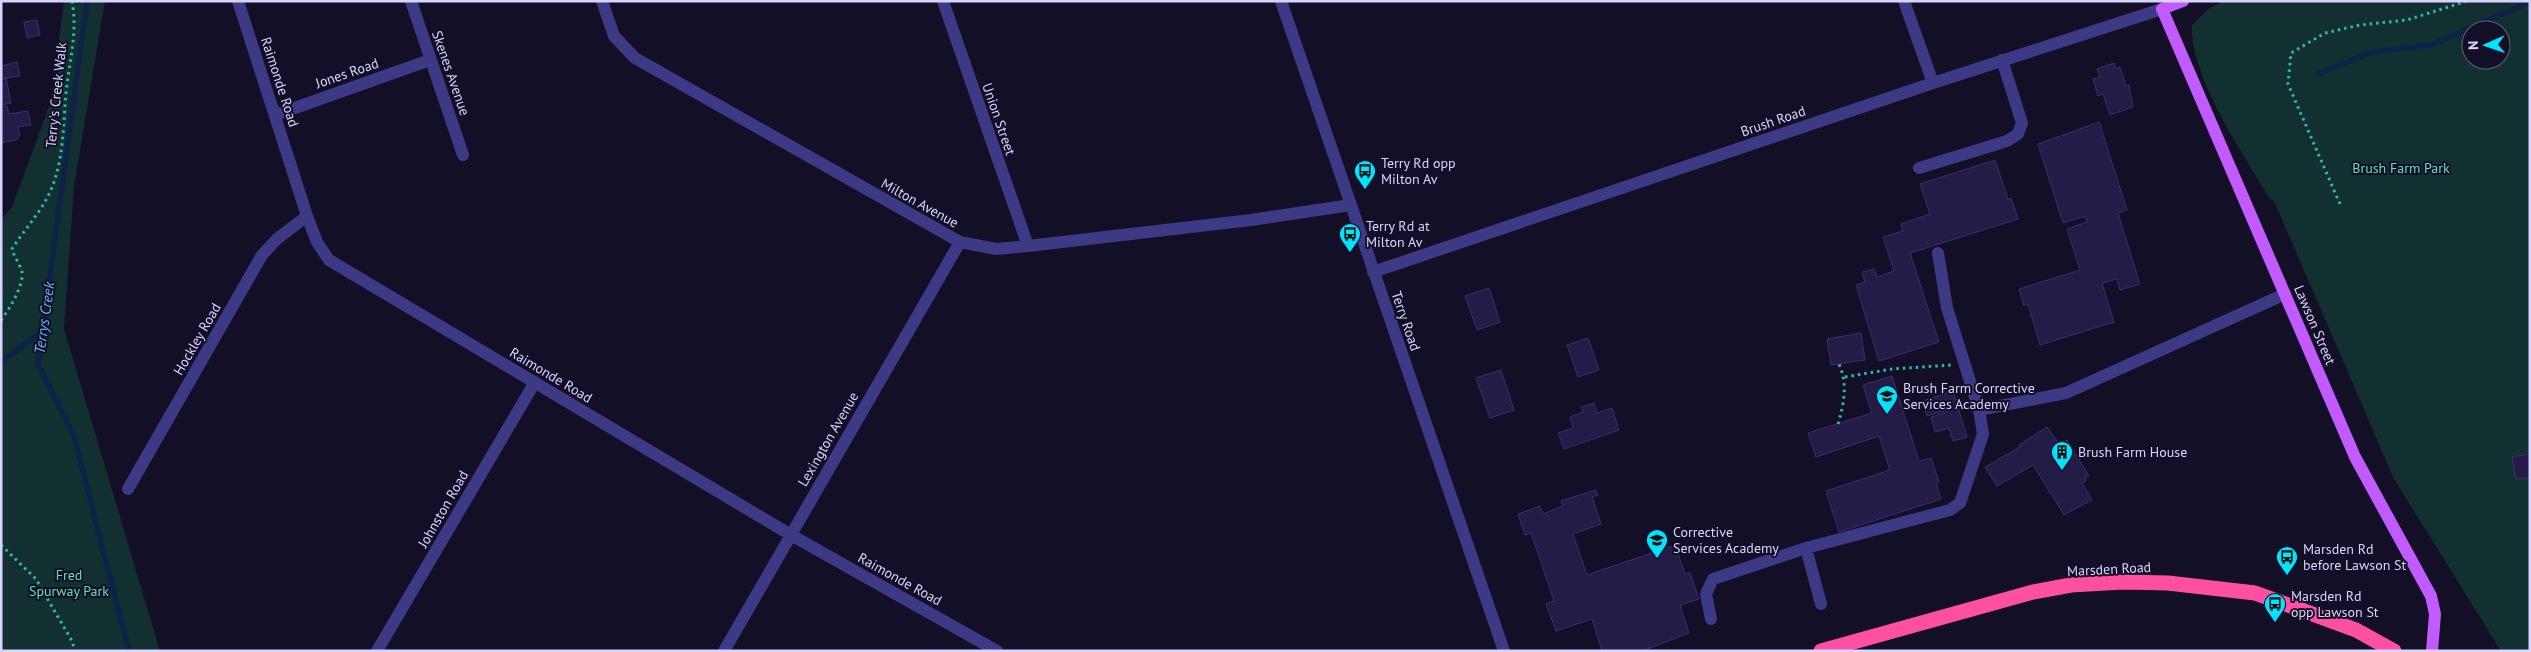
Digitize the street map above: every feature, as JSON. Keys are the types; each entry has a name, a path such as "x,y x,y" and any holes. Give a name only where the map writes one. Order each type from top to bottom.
{"highway":[{"name":"Marsden Road","path":"1821,651 2033,592 2071,585 2122,582 2177,584 2255,593 2356,630 2394,651"}],"main road":[{"name":"Brush Road","path":"2162,9 2183,1"},
{"name":"Lawson Street","path":"2162,9 2355,457 2431,596 2435,614 2432,651"}],"street":[{"name":"Raimonde Road","path":"238,1 306,216 317,242 329,260 791,535 997,651"},
{"name":"Skenes Avenue","path":"411,1 463,155"},
{"name":"Milton Avenue","path":"602,1 614,36 635,58 960,242 996,249 1028,246 1251,220 1351,205"},
{"name":"Union Street","path":"942,1 1028,246"},
{"name":"Terry Road","path":"1281,1 1504,651"},
{"path":"1904,1 1932,83"},
{"name":"Brush Road","path":"1374,272 1932,83 2162,9"},
{"name":"Jones Road","path":"275,115 430,60"},
{"path":"1919,168 2007,141 2018,134 2022,124 2002,60"},
{"name":"Hockley Road","path":"128,489 262,255 277,239 306,216"},
{"name":"Lexington Avenue","path":"724,651 960,242"},
{"path":"1712,619 1706,594 1713,579 1806,548 1950,510 1960,503 1983,434 1979,410 1947,308 1938,253"},
{"path":"1979,410 2066,393 2285,294"},
{"name":"Johnston Road","path":"378,651 535,382"},
{"path":"1806,548 1821,604"}],"path":[{"name":"Terry's Creek Walk","path":"1,320 9,310 18,291 22,272 12,249 39,211 51,190 63,143 66,92 74,40 72,1"},
{"path":"2340,204 2288,84 2291,53 2325,32 2360,25 2408,20 2466,1"},
{"path":"1838,424 1843,407 1845,377 1839,364"},
{"path":"1845,377 1892,369 1964,365"},
{"path":"1,545 36,579 75,651"}],"green space":[{"name":"Fred Spurway Park","path":"64,1 105,1 74,187 64,329 160,651 1,651 1,219 12,207 51,101"},
{"name":"Brush Farm Park","path":"2224,1 2530,1 2530,651 2501,651 2394,479 2274,201 2269,198 2220,114 2209,91 2194,46 2192,25 2208,9"}],"building":[{"path":"37,20 40,35 27,38 24,22"},
{"path":"17,62 20,76 1,79 1,66"},
{"path":"2114,63 2115,69 2120,67 2126,86 2129,85 2133,107 2110,115 2103,94 2098,96 2093,79 2100,77 2097,69"},
{"path":"6,78 11,103 1,105 1,79"},
{"path":"7,106 9,114 28,111 31,125 18,127 20,135 16,140 1,143 1,107"},
{"path":"2099,122 2127,210 2118,213 2140,284 2120,290 2117,279 2102,283 2114,322 2040,345 2028,304 2024,306 2019,289 2080,270 2067,229 2087,222 2085,216 2063,223 2038,144"},
{"path":"1995,160 2008,199 2011,198 2018,219 1910,253 1939,342 1879,361 1856,285 1865,282 1862,272 1874,269 1877,277 1894,271 1883,237 1903,231 1901,224 1930,214 1920,184"},
{"path":"1489,288 1500,322 1477,330 1465,296"},
{"path":"1861,333 1865,360 1831,365 1827,339"},
{"path":"1588,338 1599,370 1578,377 1567,345"},
{"path":"1501,370 1514,410 1490,418 1476,378"},
{"path":"1892,376 1919,461 1931,458 1939,482 1936,483 1941,499 1839,532 1826,491 1890,470 1879,436 1816,457 1808,433 1872,413 1863,385"},
{"path":"1953,391 1967,437 1953,441 1949,428 1935,432 1931,417 1944,413 1943,411 1927,416 1922,401"},
{"path":"1594,403 1597,413 1612,408 1619,430 1564,449 1558,433 1573,428 1570,417 1583,412 1581,407"},
{"name":"Brush Farm House","path":"2047,427 2057,441 2056,444 2060,441 2063,444 2067,440 2089,476 2085,477 2086,481 2082,483 2092,500 2064,515 2033,465 1997,486 1985,467 2020,447 2019,445"},
{"path":"2530,454 2530,477 2516,480 2512,457"},
{"name":"Corrective Services Academy","path":"1596,490 1598,495 1592,497 1601,524 1573,534 1587,575 1675,545 1685,574 1690,573 1699,599 1680,605 1689,633 1642,651 1602,651 1592,619 1556,631 1546,604 1554,601 1531,533 1525,535 1518,514 1540,506 1543,514 1563,506 1561,501"}],"waterway":[{"name":"Terrys Creek","path":"87,1 38,365 74,436 129,651"},
{"path":"2318,74 2372,52 2431,45 2530,2"},
{"path":"1,362 44,330"}],"place":[{"name":"Terry Rd opp Milton Av","path":"1365,190"},
{"name":"Terry Rd at Milton Av","path":"1350,253"},
{"name":"Brush Farm Corrective Services Academy","path":"1887,415"},
{"name":"Brush Farm House","path":"2062,471"},
{"name":"Corrective Services Academy","path":"1657,559"},
{"name":"Marsden Rd before Lawson St","path":"2287,576"},
{"name":"Marsden Rd opp Lawson St","path":"2275,623"}]}
